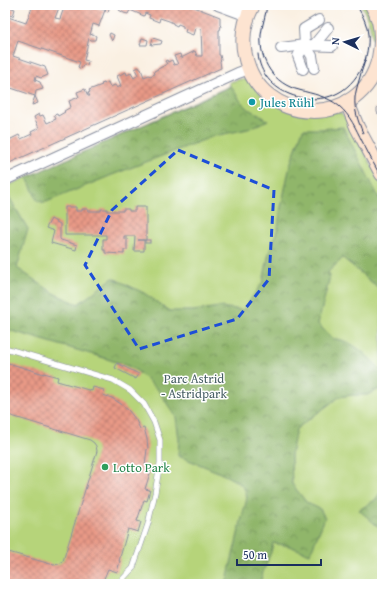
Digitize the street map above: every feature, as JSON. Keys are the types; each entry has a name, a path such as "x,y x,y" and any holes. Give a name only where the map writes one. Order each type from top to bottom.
{"street":[{"path":"218,5 250,11 244,29 243,42 245,56 249,69 256,82 266,93 277,101 291,108 319,111 334,108 355,97 364,89 379,68 381,28 377,11"},
{"path":"314,68 304,29 319,20"},
{"path":"303,68 298,56 328,28"},
{"path":"281,48 309,45 332,46"},
{"path":"5,180 249,69"},
{"path":"347,102 357,127 382,174"}],"lane":[{"path":"5,348 113,380 130,390 144,404 154,422 160,440 160,463 155,493 148,524 133,568 119,582"}],"highlighted area":[{"path":"178,150 274,190 269,279 237,319 139,349 85,265 112,210"}],"green space":[{"path":"361,5 366,5 373,18 376,39 372,39 371,30"},
{"name":"Parc Astrid - Astridpark","path":"241,79 248,80 265,99 341,113 350,124 382,185 382,584 5,584 5,187 230,86 229,82"},
{"path":"231,86 241,102 250,110 268,120 248,129 214,136 44,203 37,200 27,177"},
{"path":"343,127 382,204 382,291 343,258 328,272 330,276 318,324 333,339 347,342 360,350 382,371 382,388 367,395 339,397 296,429 291,455 292,484 307,503 320,509 325,518 310,554 289,546 273,543 260,584 226,584 247,496 244,488 233,479 178,456 179,439 176,417 158,390 137,371 128,366 101,357 5,329 5,190 28,229 17,268 55,294 78,304 113,278 144,293 170,311 193,311 219,307 243,310 263,282 269,252 278,228 290,165 303,129"},
{"path":"382,490 382,530 359,510 375,500"}],"building":[{"path":"33,5 60,5 55,18 60,19 65,5 81,5 92,9 93,6 90,5 96,5 95,7 105,10 99,26 93,24 90,35 93,34 96,36 95,40 91,40 89,38 84,60 88,61 87,65 84,64 81,69 78,67 80,62 18,41 13,56 45,67 48,75 41,78 36,76 35,80 40,82 43,89 36,91 35,96 5,86 5,16 26,23"},
{"path":"107,5 110,5 108,12 105,11"},
{"path":"121,5 189,5 220,17 221,26 219,30 219,55 221,60 221,68 5,165 5,137 7,141 19,135 21,139 32,134 31,132 39,128 34,117 39,114 40,116 43,115 47,123 56,119 54,115 57,114 58,116 65,112 64,111 71,107 69,101 79,97 77,92 85,89 88,96 90,96 88,93 90,92 89,90 108,82 110,87 115,85 117,88 121,86 117,76 126,72 127,75 131,73 134,78 138,75 135,69 139,67 144,77 150,76 155,74 154,71 167,64 165,61 167,60 168,62 172,60 174,65 178,64 174,56 180,54 181,58 195,51 197,56 202,56 201,29 195,28 193,35 185,32 186,29 183,28 183,26 178,24 177,26 160,18 159,22 149,18 150,15 145,13 144,16 130,10 128,14 124,13 119,10"},
{"path":"5,6 15,9 13,16 5,14"},
{"path":"110,33 114,35 112,41 109,35"},
{"path":"142,38 148,40 147,45 140,45"},
{"path":"153,38 162,41 161,44 151,45"},
{"path":"35,96 38,103 32,105"},
{"path":"382,101 382,116 381,114 378,114 377,108"},
{"path":"65,207 76,207 76,211 88,209 88,211 101,211 101,209 107,209 107,211 123,211 123,209 129,209 129,211 135,211 135,207 146,207 146,240 144,240 144,251 134,251 135,236 124,236 124,239 127,239 127,250 124,250 124,254 105,253 105,250 103,250 103,239 106,239 106,235 65,235"},
{"path":"51,219 60,224 60,239 77,245 76,250 51,243 54,231 46,228"},
{"path":"145,240 150,240 150,243 145,243"},
{"path":"5,362 58,377 57,381 92,391 93,387 104,390 103,395 112,398 121,404 136,420 140,429 144,428 148,449 145,465 152,467 145,489 150,490 147,501 144,500 137,521 141,522 138,532 128,529 117,572 108,569 103,581 100,584 5,584 5,551 54,565 63,561 97,451 96,446 90,440 5,414"},
{"path":"117,363 139,374 136,379 115,368"}],"tram line":[{"path":"267,5 261,35 261,45 270,70 282,83 325,98 343,110 352,122 382,179"},
{"path":"356,5 365,22 368,38 368,46 355,97 355,106 363,133"},
{"path":"258,54 261,68 268,79 278,88 303,98 317,99 331,96 347,87 357,76 366,58"}],"place":[{"name":"Jules Rühl","path":"252,102"},
{"name":"Lotto Park","path":"105,467"}]}
